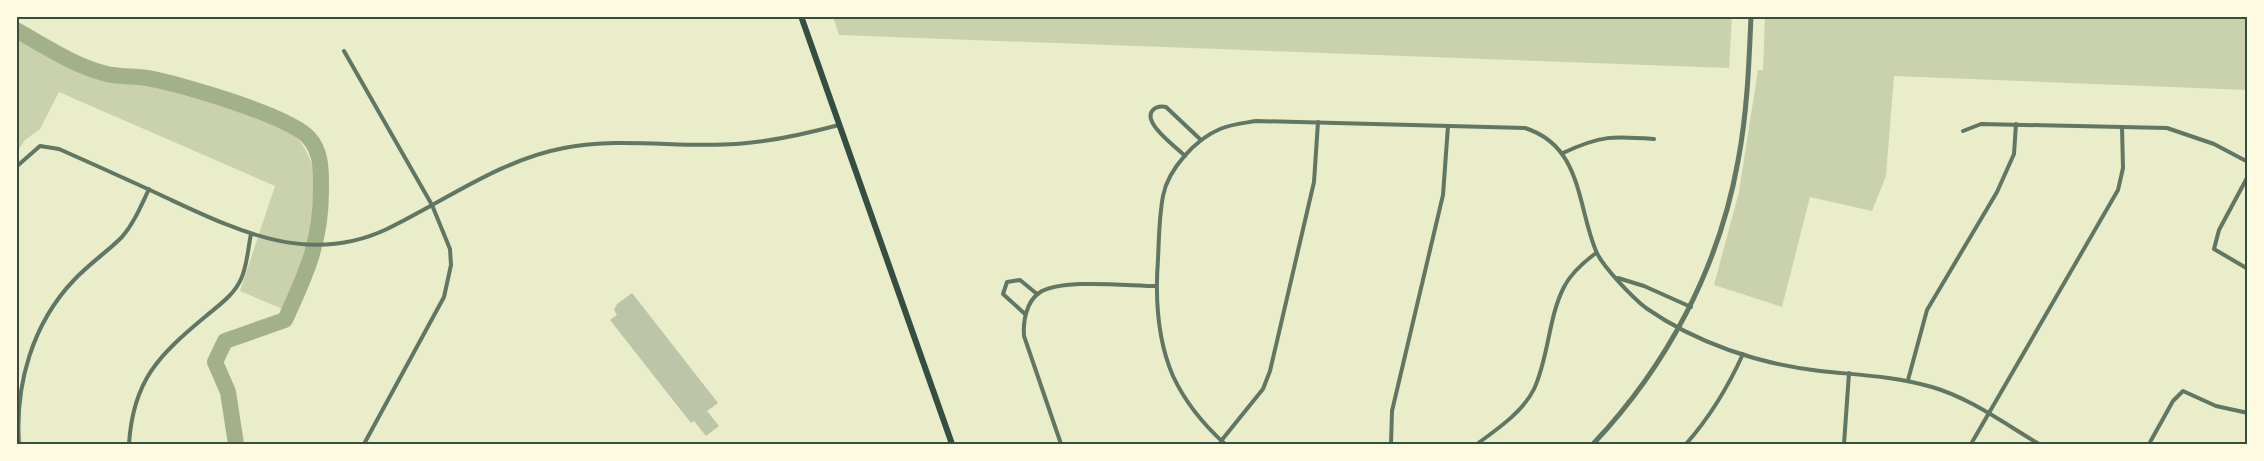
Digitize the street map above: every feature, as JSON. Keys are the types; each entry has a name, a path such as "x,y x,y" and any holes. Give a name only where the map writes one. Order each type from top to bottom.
{"main road":[{"path":"801,16 952,444"}],"street":[{"path":"1593,444 1643,384 1680,327 1691,307 1714,251 1738,162 1747,89 1751,16"},
{"path":"344,51 432,205 450,249 449,279 444,297 364,444"},
{"path":"1185,156 1153,126 1149,119 1151,111 1158,106 1166,107 1200,140"},
{"path":"1318,122 1314,182 1270,371 1263,389 1223,443 1188,404 1173,375 1158,323 1156,286 1163,194 1177,166 1200,140 1221,128 1256,121 1318,122 1525,128 1545,137 1563,153 1578,186 1596,253 1629,295 1680,327 1743,354 1794,367 1908,380 1960,398 2039,444"},
{"path":"1963,131 1981,124 2167,128 2214,144 2247,162"},
{"path":"1908,380 1927,310 1997,192 2014,154 2016,124"},
{"path":"16,167 40,146 59,149 251,234 290,243 347,242 363,239 495,171 562,148 600,143 734,145 773,141 839,125"},
{"path":"1391,444 1392,411 1443,195 1448,126"},
{"path":"1971,444 2118,190 2123,168 2122,127"},
{"path":"1563,153 1587,142 1610,136 1654,139"},
{"path":"2247,176 2215,240 2214,249 2247,269"},
{"path":"19,444 17,411 32,346 52,309 73,280 122,236 135,219 149,189"},
{"path":"129,444 131,416 150,368 168,348 232,294 242,278 251,234"},
{"path":"1477,444 1504,424 1533,392 1546,357 1551,329 1564,287 1581,265 1596,253"},
{"path":"1617,277 1644,286 1691,307"},
{"path":"1026,314 1003,294 1007,282 1020,280 1037,294"},
{"path":"1061,444 1024,336 1026,314 1037,294 1054,287 1068,285 1156,286"},
{"path":"1686,444 1706,422 1743,354"},
{"path":"1844,444 1849,373"},
{"path":"2149,444 2173,401 2183,391 2216,406 2247,413"}],"green space":[{"path":"833,16 1732,17 1729,68 839,35"},
{"path":"1765,17 2247,17 2247,90 1894,76 1886,176 1872,211 1810,197 1782,307 1714,285 1739,192 1758,70 1763,70"},
{"path":"17,32 49,54 75,68 201,97 234,107 263,117 287,130 302,144 311,163 316,184 316,205 308,250 285,310 240,291 275,186 59,92 40,129 25,140 17,152"}],"building":[{"path":"632,293 718,403 707,411 719,426 706,436 694,421 691,423 610,320 617,315 614,310 617,304"}],"waterway":[{"path":"16,30 83,66 112,75 162,81 207,93 258,111 298,129 313,143 320,160 321,173 319,223 312,255 285,320 225,341 215,362 228,392 236,444"}]}
